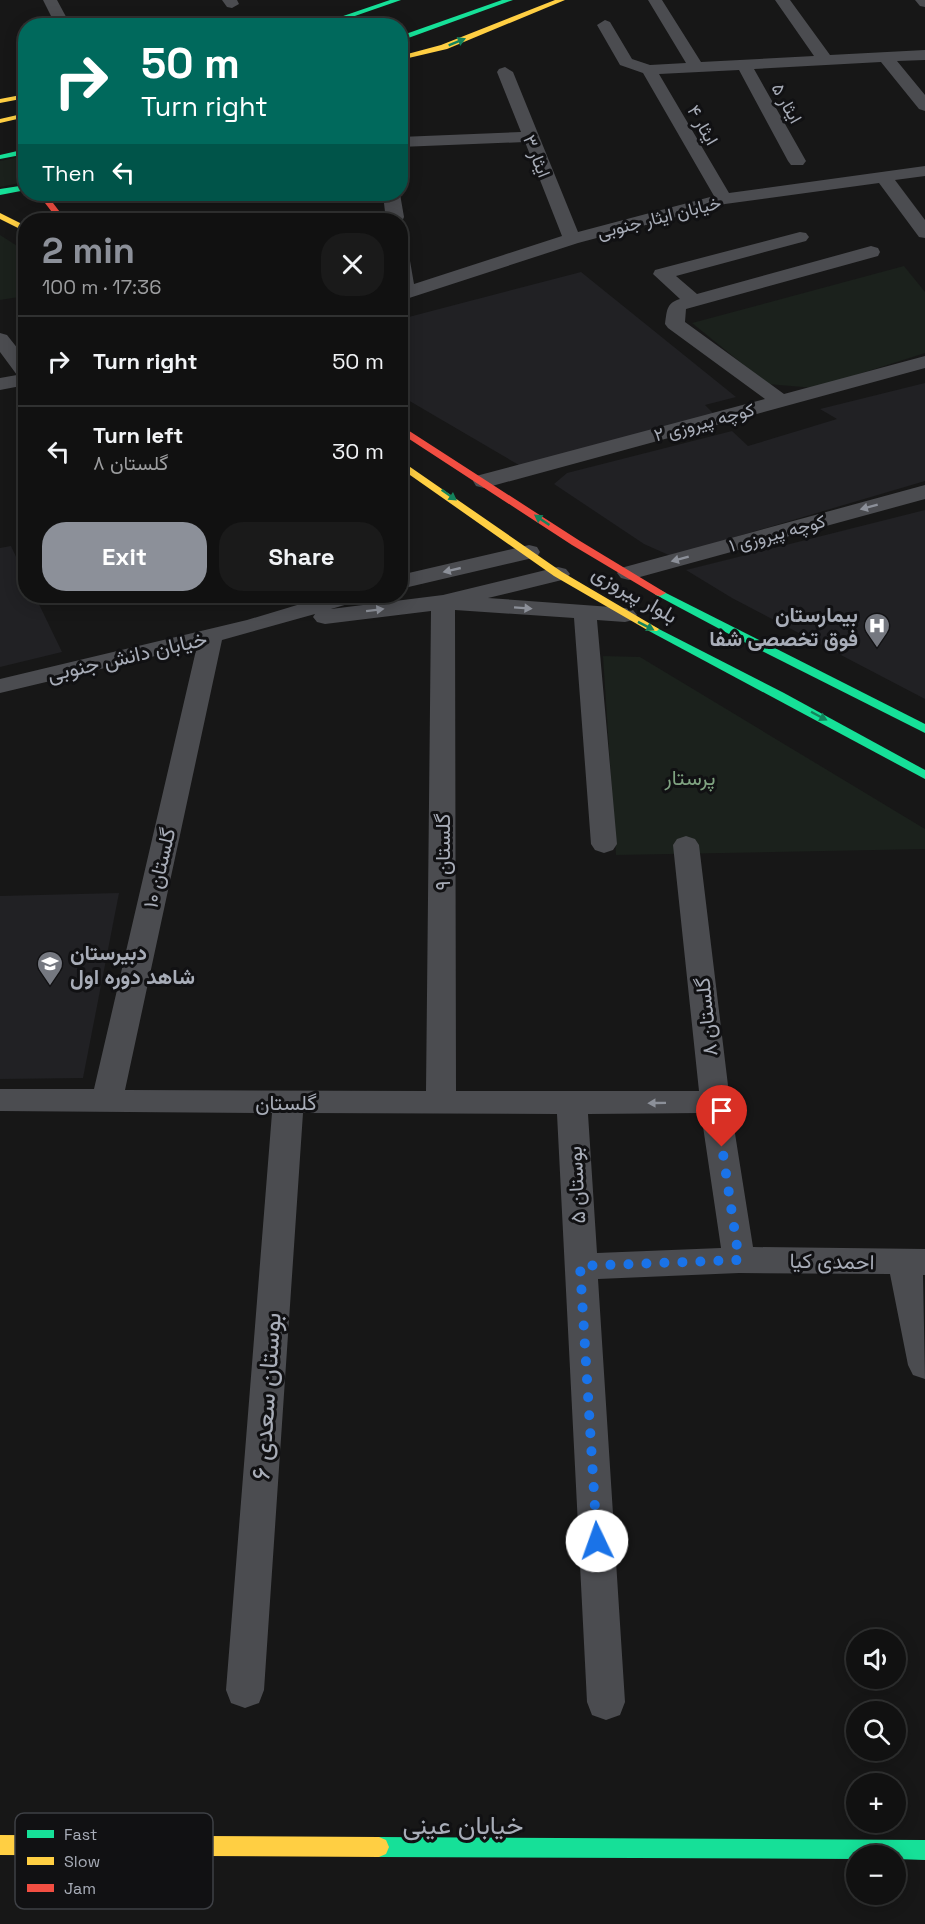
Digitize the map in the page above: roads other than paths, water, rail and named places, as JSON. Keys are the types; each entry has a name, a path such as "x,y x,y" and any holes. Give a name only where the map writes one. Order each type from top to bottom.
{"street":[{"path":"50,0 60,18"},
{"path":"341,18 397,0"},
{"path":"408,36 510,0"},
{"path":"408,46 426,40 516,0"},
{"path":"408,56 444,47 561,0"},
{"path":"655,0 696,67"},
{"path":"782,0 825,60"},
{"path":"605,25 626,62 649,70 925,55"},
{"path":"885,57 925,105"},
{"name":"ایثار ۵","path":"744,65 796,160"},
{"name":"ایثار ۴","path":"649,70 724,199"},
{"name":"ایثار ۳","path":"505,72 529,137 572,239"},
{"path":"0,121 18,117"},
{"path":"408,142 529,137"},
{"path":"0,157 18,153"},
{"name":"خیابان ایثار جنوبی","path":"408,292 572,239 724,199 925,171"},
{"path":"883,176 925,233"},
{"path":"0,192 18,189"},
{"path":"0,216 18,226"},
{"path":"693,301 662,274 800,237"},
{"path":"781,401 675,324 677,306 871,252"},
{"path":"0,339 18,363"},
{"name":"کوچه پیروزی ۲","path":"484,481 925,362"},
{"path":"0,384 18,381"},
{"name":"بلوار پیروزی","path":"408,433 484,481 558,554 625,615 780,695 925,776"},
{"name":"بلوار پیروزی","path":"408,467 558,554 629,573 716,623 925,729"},
{"name":"کوچه پیروزی ۱","path":"629,573 925,492"},
{"path":"408,581 558,554"},
{"name":"خیابان دانش جنوبی","path":"443,602 558,554"},
{"name":"خیابان دانش جنوبی","path":"254,626 443,602 625,615"},
{"name":"گلستان ۹","path":"441,1103 443,602"},
{"name":"خیابان دانش جنوبی","path":"0,686 254,626 328,603"},
{"path":"585,613 604,844"},
{"name":"گلستان ۱۰","path":"107,1101 211,636"},
{"name":"گلستان ۸","path":"686,845 715,1102 739,1260"},
{"name":"گلستان","path":"0,1100 715,1102"},
{"name":"بوستان سعدی ۶","path":"245,1690 288,1102"},
{"name":"بوستان ۵","path":"572,1103 606,1702"},
{"name":"احمدی کیا","path":"580,1266 739,1260 914,1262"},
{"path":"914,1262 925,1365"},
{"name":"خیابان عینی","path":"0,1845 15,1845"},
{"name":"خیابان عینی","path":"213,1846 925,1851"}],"place":[{"name":"بیمارستان فوق تخصصی شفا","path":"877,649"},
{"name":"دبیرستان شاهد دوره اول","path":"50,987"}],"park label":[{"name":"پرستار","path":"690,777"}]}
